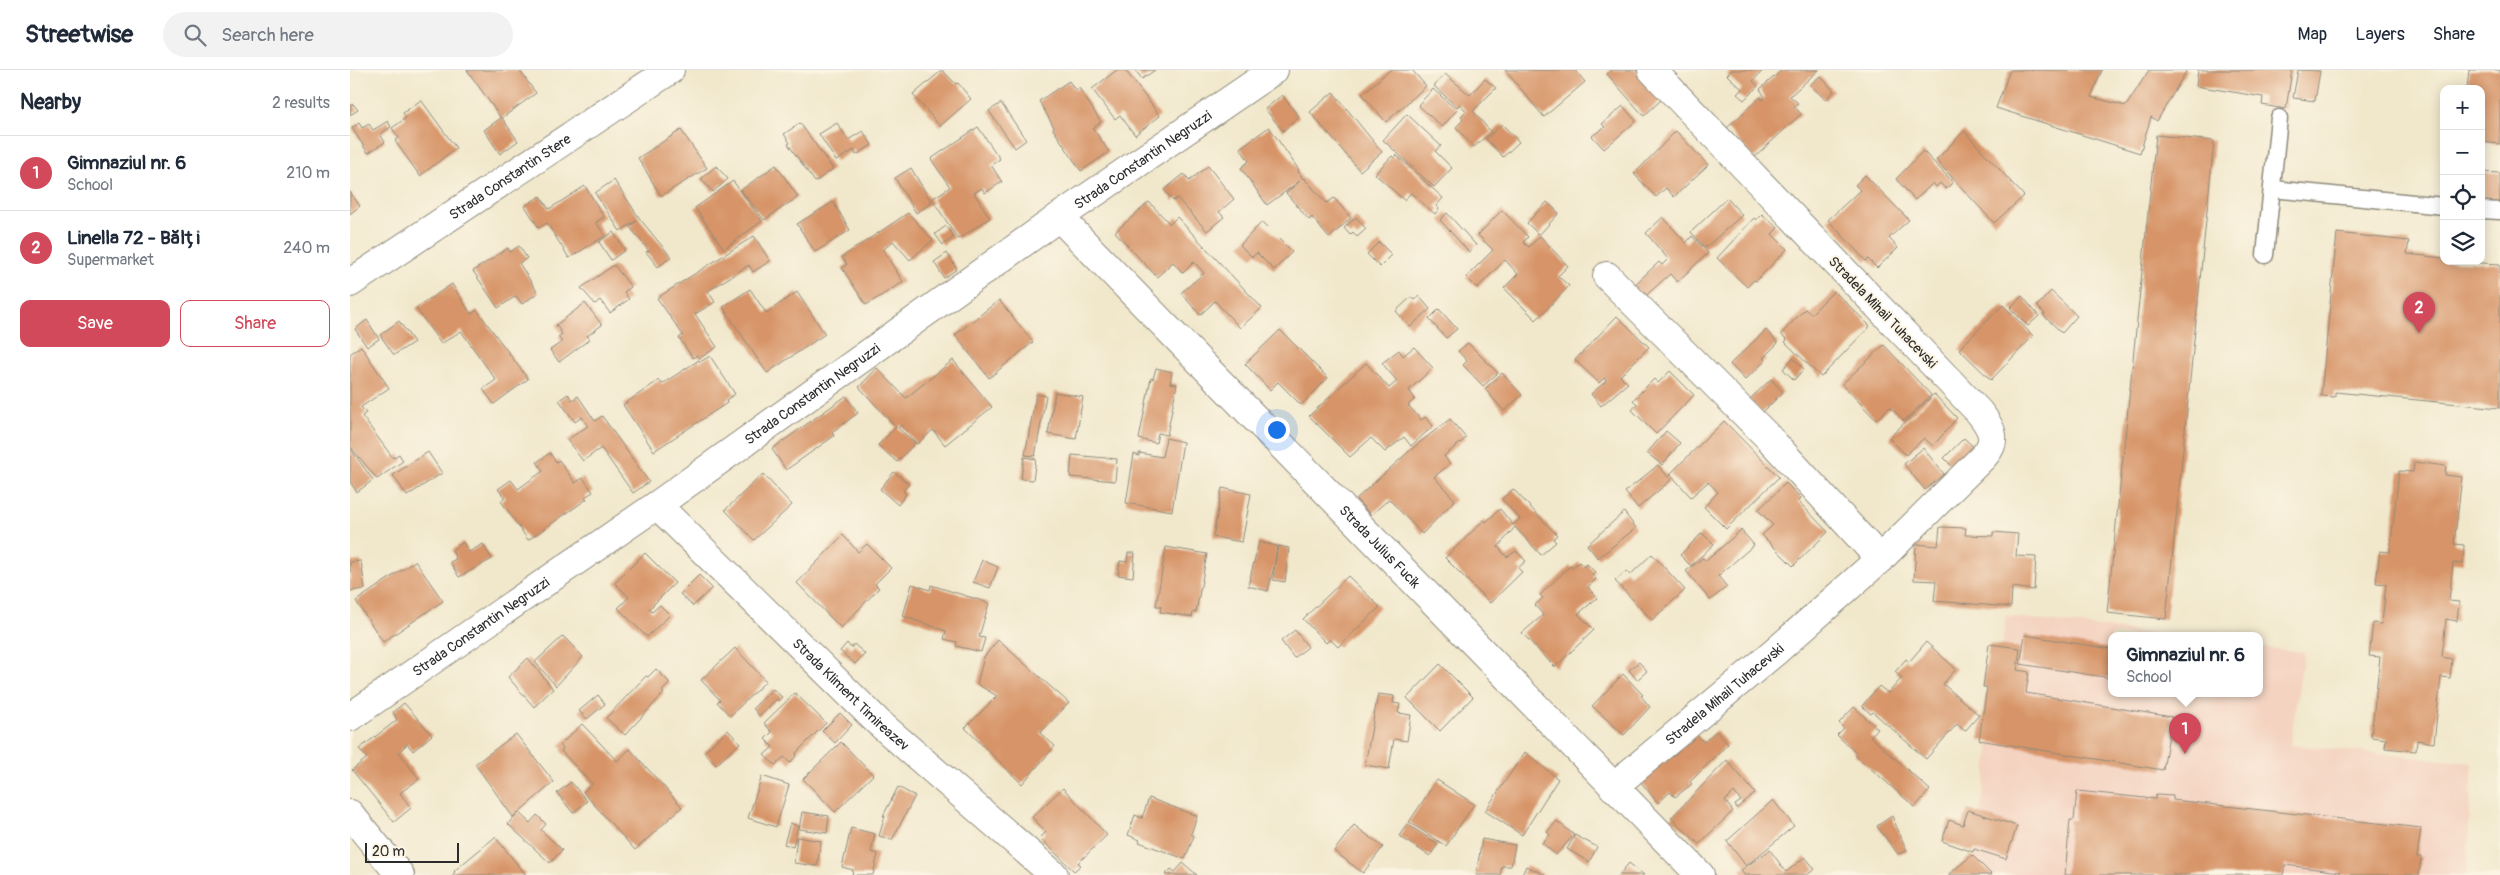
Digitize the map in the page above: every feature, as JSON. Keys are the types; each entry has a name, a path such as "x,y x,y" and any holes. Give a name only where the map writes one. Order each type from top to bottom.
{"street":[{"name":"Strada Constantin Stere","path":"350,283 670,70"},
{"name":"Strada Constantin Negruzzi","path":"350,717 657,505 1059,217 1274,70"},
{"name":"Stradela Mihail Tuhacevski","path":"1613,787 1775,652 1880,559 1989,451 1993,437 1991,428 1979,412 1652,70"},
{"name":"Strada Julius Fucik","path":"1059,217 1700,875"},
{"path":"1607,276 1768,437 1880,559"},
{"name":"Strada Kliment Timireazev","path":"657,505 878,722 1054,875"},
{"path":"350,814 400,875"}],"lane":[{"path":"2265,256 2279,118"},
{"path":"2273,189 2440,206"},
{"path":"2485,210 2500,212"}],"shaded area":[{"path":"2006,616 2139,632 2108,632 2108,697 2263,697 2263,647 2304,652 2290,745 2473,763 2466,875 1978,875 1974,866"}],"building":[{"path":"467,70 519,70 536,93 502,118 518,141 500,154 484,130 501,118"},
{"path":"942,70 956,84 958,83 971,99 940,126 913,95"},
{"path":"1117,70 1125,70 1160,116 1135,135 1120,115 1115,119 1092,89"},
{"path":"1135,70 1155,70 1142,79"},
{"path":"1390,70 1412,70 1426,86 1386,122 1362,94"},
{"path":"1505,70 1575,70 1585,82 1544,117"},
{"path":"1611,70 1636,70 1662,99 1644,116 1607,74"},
{"path":"1732,70 1763,70 1753,81 1758,86 1744,100 1737,94 1742,89 1727,75"},
{"path":"1782,70 1819,70 1790,96 1798,103 1794,106 1801,114 1754,158 1727,128 1760,97 1763,100 1765,97 1760,89"},
{"path":"2010,70 2102,70 2091,97 2126,106 2149,70 2187,70 2157,121 2151,117 2140,153 1996,108"},
{"path":"2198,70 2292,70 2286,109 2262,105 2263,97 2196,86"},
{"path":"2298,70 2320,71 2315,101 2293,98"},
{"path":"2469,70 2500,70 2500,144 2485,142 2485,85 2467,85"},
{"path":"1445,74 1470,95 1485,79 1496,88 1473,111 1491,132 1474,147 1456,127 1463,120 1461,116 1466,111 1460,104 1457,107 1434,86"},
{"path":"1820,76 1834,91 1826,100 1810,85"},
{"path":"1069,81 1075,90 1079,88 1101,122 1093,128 1109,152 1081,171 1053,129 1054,127 1039,101"},
{"path":"1433,89 1457,110 1442,127 1418,105"},
{"path":"1333,92 1382,152 1360,171 1310,112"},
{"path":"1282,95 1299,117 1283,131 1265,109"},
{"path":"421,100 456,148 420,176 395,141 399,138 392,128 406,118 403,113"},
{"path":"1001,103 1026,140 1015,148 989,111"},
{"path":"353,104 358,110 350,115 350,106"},
{"path":"1623,106 1636,121 1604,149 1592,136 1605,127 1602,124"},
{"path":"1407,114 1441,146 1435,151 1452,168 1434,187 1383,140"},
{"path":"388,121 391,127 380,134 385,142 368,153 352,128 359,123 362,128 369,124 373,130"},
{"path":"800,123 833,169 815,182 788,144 790,143 784,134"},
{"path":"837,123 848,140 863,131 872,145 856,155 854,150 836,161 819,134"},
{"path":"1502,124 1519,142 1503,157 1486,139"},
{"path":"978,127 1000,159 991,165 1002,182 985,193 982,188 974,193 990,218 958,239 932,199 950,187 931,159"},
{"path":"1269,127 1299,170 1303,179 1326,203 1334,198 1351,218 1329,238 1312,217 1309,220 1286,193 1300,181 1267,205 1241,168 1249,161 1240,148"},
{"path":"681,130 707,168 661,196 638,158"},
{"path":"1676,131 1708,165 1674,197 1666,188 1656,197 1634,174"},
{"path":"1964,131 2024,196 1994,223 1936,160"},
{"path":"2156,135 2214,141 2166,619 2107,613"},
{"path":"1923,151 1953,182 1946,189 1940,183 1936,187 1933,183 1915,200 1896,179"},
{"path":"1396,155 1443,198 1436,206 1439,209 1435,214 1411,193 1404,200 1375,174 1392,156 1394,158"},
{"path":"776,165 798,197 764,220 741,190"},
{"path":"716,166 728,179 713,192 701,179"},
{"path":"1208,166 1234,199 1219,212 1224,217 1207,231 1177,198 1173,201 1164,190 1184,174 1189,181"},
{"path":"911,168 932,203 916,213 895,178"},
{"path":"2485,172 2500,173 2500,212 2485,210"},
{"path":"1865,175 1909,220 1889,238 1898,248 1877,268 1868,259 1866,261 1828,220 1860,190 1855,185"},
{"path":"614,180 640,219 671,257 658,267 646,252 649,251 630,227 638,220 620,231 595,193"},
{"path":"733,181 762,221 724,249 695,208"},
{"path":"585,186 604,217 596,222 605,236 569,258 547,223 539,228 525,206 540,196 549,209"},
{"path":"350,192 360,206 350,214"},
{"path":"1727,198 1742,215 1705,248 1691,232"},
{"path":"833,202 850,230 815,252 797,224"},
{"path":"1149,202 1170,224 1177,217 1262,308 1240,328 1215,301 1200,315 1181,293 1204,273 1194,262 1183,273 1173,262 1157,277 1115,232"},
{"path":"1547,202 1559,213 1539,235 1527,223"},
{"path":"1502,210 1528,237 1523,242 1529,247 1540,236 1568,266 1558,276 1569,286 1536,320 1504,288 1518,274 1505,260 1477,288 1466,277 1493,250 1478,235"},
{"path":"908,213 933,240 910,260 893,241 883,250 903,282 866,305 842,268 847,264 842,257"},
{"path":"1447,213 1476,245 1469,252 1440,220"},
{"path":"1762,214 1778,228 1772,234 1787,249 1756,281 1754,280 1747,287 1717,258 1754,218 1756,220"},
{"path":"1356,217 1366,229 1357,237 1353,232 1350,235 1344,228"},
{"path":"1663,217 1686,243 1692,236 1708,253 1677,282 1670,274 1642,299 1631,288 1659,262 1662,265 1668,259 1646,233"},
{"path":"1262,222 1292,252 1274,270 1257,253 1252,257 1240,245"},
{"path":"946,226 954,237 943,245 935,234"},
{"path":"613,232 625,250 611,260 599,242"},
{"path":"2337,233 2409,241 2407,254 2440,258 2440,265 2500,264 2500,408 2335,392 2335,397 2321,396"},
{"path":"754,236 770,261 753,272 749,265 708,291 715,302 695,314 717,347 700,358 697,355 693,358 679,338 683,335 657,298"},
{"path":"1379,242 1392,255 1380,267 1367,254"},
{"path":"519,246 527,258 519,263 538,293 522,304 516,296 498,308 473,271 508,248 510,252"},
{"path":"947,253 957,269 944,278 934,262"},
{"path":"614,265 631,287 624,292 629,299 610,313 600,300 595,304 581,288"},
{"path":"452,284 471,314 477,310 528,379 494,404 483,389 496,380 461,331 441,344 416,308"},
{"path":"750,289 766,313 797,292 825,334 767,373 723,307"},
{"path":"1834,291 1870,326 1821,377 1785,342 1787,340 1781,334 1805,309 1811,314"},
{"path":"2051,291 2077,316 2062,333 2043,315 2045,314 2037,306"},
{"path":"1419,296 1430,309 1410,327 1396,311 1411,297 1414,300"},
{"path":"2022,296 2039,316 2028,326 2010,308"},
{"path":"999,300 1033,342 989,378 955,335"},
{"path":"585,303 602,325 587,336 590,339 559,362 550,350 562,342 558,337 562,334 556,325"},
{"path":"2003,305 2033,336 1991,380 1959,349"},
{"path":"1439,309 1457,329 1446,338 1429,319"},
{"path":"1617,316 1649,347 1620,376 1628,383 1601,406 1591,394 1606,381 1604,378 1599,383 1575,360"},
{"path":"367,320 379,339 367,347 355,329"},
{"path":"399,321 414,342 394,355 380,335"},
{"path":"1280,330 1328,378 1301,405 1278,382 1270,390 1245,364"},
{"path":"1766,330 1778,343 1763,358 1766,360 1745,380 1730,364"},
{"path":"1468,343 1498,373 1483,386 1463,365 1467,361 1458,351"},
{"path":"1884,345 1931,395 1904,421 1890,407 1876,420 1842,384"},
{"path":"361,346 389,388 361,407 366,413 362,416 393,458 399,454 403,461 377,479 350,446 350,354"},
{"path":"1414,347 1433,368 1409,390 1415,399 1408,405 1421,420 1425,417 1433,426 1411,446 1404,437 1385,452 1371,438 1350,457 1309,416 1366,363 1389,388 1397,381 1382,363 1399,350 1403,356"},
{"path":"710,356 735,394 726,400 727,403 654,451 623,405 659,380 662,384 699,360 700,362"},
{"path":"1793,358 1804,369 1794,380 1783,369"},
{"path":"953,360 992,407 945,445 933,430 917,444 901,425 898,428 915,443 897,462 878,445 896,427 859,387 877,368 906,398"},
{"path":"1156,368 1172,372 1170,383 1177,384 1167,435 1158,433 1156,443 1139,439 1151,378 1153,379"},
{"path":"1670,371 1694,395 1656,434 1632,410 1637,404 1633,400 1654,379 1658,383"},
{"path":"1502,373 1522,395 1504,411 1485,389"},
{"path":"1771,379 1783,392 1762,413 1749,400"},
{"path":"1055,392 1083,397 1076,439 1048,434"},
{"path":"568,394 572,400 578,396 595,421 602,416 649,482 633,493 601,448 583,461 567,440 588,426 582,417 575,422 559,400"},
{"path":"1036,394 1046,396 1035,456 1025,455"},
{"path":"1934,394 1957,418 1933,446 1924,438 1906,455 1889,438"},
{"path":"846,396 858,413 832,432 834,436 786,470 772,449"},
{"path":"1450,419 1466,438 1444,456 1450,464 1434,477 1455,500 1422,534 1389,499 1371,515 1356,499 1415,446"},
{"path":"1724,421 1779,477 1726,529 1704,507 1718,492 1708,482 1691,497 1670,474"},
{"path":"1666,431 1680,443 1662,465 1647,453"},
{"path":"1166,438 1183,442 1172,511 1126,503 1134,454 1139,456 1139,453 1162,457"},
{"path":"1964,438 1977,450 1957,471 1944,458"},
{"path":"350,448 373,480 357,492 350,482"},
{"path":"1923,448 1944,474 1925,490 1904,464"},
{"path":"428,452 442,473 407,496 393,475"},
{"path":"550,453 556,462 559,460 575,483 583,478 593,492 585,497 587,499 528,540 501,501 505,498 498,489 511,480 518,489 543,471 537,462"},
{"path":"1072,455 1117,459 1115,481 1070,477"},
{"path":"1024,457 1036,459 1033,480 1021,479"},
{"path":"2414,462 2446,466 2445,475 2462,477 2454,544 2464,545 2463,564 2453,563 2449,601 2459,602 2457,621 2446,619 2442,657 2452,659 2450,678 2441,677 2434,743 2417,740 2416,751 2385,748 2386,739 2371,737 2380,657 2369,656 2373,623 2382,624 2386,584 2376,583 2380,551 2390,552 2399,471 2413,472"},
{"path":"1658,465 1671,480 1638,508 1625,492"},
{"path":"894,472 909,484 903,491 906,494 898,505 880,489"},
{"path":"763,474 792,505 754,540 725,510"},
{"path":"1786,483 1801,498 1798,501 1828,532 1793,566 1762,535 1773,525 1758,510"},
{"path":"1222,488 1251,494 1242,542 1213,537"},
{"path":"1513,489 1557,535 1553,539 1556,542 1541,555 1515,527 1498,547 1507,557 1516,551 1526,561 1518,568 1522,572 1490,603 1445,558 1484,520 1486,522 1500,509 1513,525 1520,519 1502,499"},
{"path":"1624,512 1636,528 1598,558 1587,545"},
{"path":"1940,527 1966,528 1965,535 1993,536 1993,532 2018,534 2016,556 2036,557 2034,590 2012,587 2011,607 1934,601 1936,581 1914,580 1916,544 1938,546"},
{"path":"1741,530 1754,545 1718,576 1727,587 1710,600 1686,571 1703,558 1706,561"},
{"path":"1702,533 1714,544 1691,566 1680,555"},
{"path":"843,535 858,552 867,544 891,568 875,584 879,588 841,628 797,583"},
{"path":"463,542 469,552 483,544 492,559 459,577 450,562 456,559 452,550"},
{"path":"1259,542 1277,546 1268,591 1248,586"},
{"path":"1278,546 1289,548 1285,582 1273,580"},
{"path":"1166,547 1207,554 1196,612 1193,612 1192,617 1160,612 1161,606 1156,606"},
{"path":"645,553 675,583 649,609 652,612 660,605 670,615 647,637 618,608 629,597 615,583"},
{"path":"1128,553 1135,553 1133,577 1118,575 1120,561 1127,562"},
{"path":"1652,554 1685,590 1652,620 1615,581 1626,571 1630,575"},
{"path":"982,560 998,567 990,588 973,582"},
{"path":"361,561 365,589 350,591 350,562"},
{"path":"415,561 443,601 383,642 356,601"},
{"path":"1579,562 1584,567 1587,564 1595,572 1592,575 1596,579 1588,587 1597,598 1578,614 1594,630 1555,667 1522,633 1543,615 1535,605 1543,598 1540,595 1570,566 1572,568"},
{"path":"699,575 712,588 693,606 680,594"},
{"path":"1348,576 1380,607 1338,647 1330,639 1326,643 1303,619"},
{"path":"912,584 930,590 931,585 989,603 979,637 985,638 981,652 956,646 957,642 944,639 946,631 903,616"},
{"path":"1295,630 1308,647 1294,658 1281,641"},
{"path":"2025,635 2108,649 2108,678 2020,664"},
{"path":"563,636 583,657 556,686 535,662"},
{"path":"998,640 1069,703 1040,733 1055,746 1022,784 965,728 997,696 977,684 984,657"},
{"path":"1926,642 1956,669 1943,684 1979,715 1965,731 1957,724 1926,759 1873,712 1871,714 1862,706 1879,686 1888,693 1902,678 1895,672 1906,659 1909,662"},
{"path":"847,643 851,648 854,644 865,654 855,664 840,651"},
{"path":"1989,644 2020,648 2017,670 2029,672 2026,693 2172,717 2163,770 1979,740 1987,687 1983,687"},
{"path":"735,648 766,681 730,716 717,702 720,700 701,680"},
{"path":"528,658 553,689 534,707 508,677"},
{"path":"1639,662 1647,671 1637,680 1629,670"},
{"path":"1440,664 1473,697 1440,731 1407,698"},
{"path":"656,669 670,683 662,691 664,693 625,735 606,718 646,676 648,677"},
{"path":"1623,674 1643,695 1641,696 1650,707 1624,735 1592,706"},
{"path":"773,689 782,697 778,701 777,699 759,716 753,708"},
{"path":"795,693 826,723 796,753 797,755 790,763 784,757 775,765 764,755 773,747 765,739 772,732 764,723"},
{"path":"1378,694 1394,696 1393,703 1400,704 1398,713 1411,715 1407,741 1394,739 1389,769 1365,765"},
{"path":"598,695 605,704 587,719 579,711"},
{"path":"404,703 432,735 413,751 407,744 399,752 419,779 400,793 411,808 394,822 352,770 367,758 359,749 397,720 393,712"},
{"path":"1854,707 1878,729 1870,736 1930,790 1915,807 1855,755 1856,753 1837,735 1844,728 1839,723"},
{"path":"840,713 852,725 835,743 822,731"},
{"path":"582,724 617,761 630,749 682,807 635,850 583,792 592,784 561,751 563,749 560,745"},
{"path":"728,730 740,743 716,765 704,752"},
{"path":"1716,731 1728,744 1690,782 1692,784 1675,797 1670,792 1658,803 1640,781 1696,734 1704,742"},
{"path":"516,734 554,782 513,817 475,764"},
{"path":"841,742 873,775 835,812 803,779"},
{"path":"1525,752 1558,779 1522,835 1485,811"},
{"path":"1727,760 1755,793 1737,808 1735,805 1741,801 1734,792 1725,801 1733,811 1699,844 1671,818"},
{"path":"762,776 789,785 776,827 748,818"},
{"path":"1437,780 1474,804 1446,846 1409,822"},
{"path":"571,782 587,801 573,813 557,793"},
{"path":"898,787 915,796 892,840 879,836 885,816 883,816"},
{"path":"1063,788 1107,835 1078,863 1081,865 1074,871 1040,838 1046,832 1032,817"},
{"path":"2077,791 2155,799 2156,795 2173,796 2173,800 2421,828 2417,857 2421,857 2419,875 2340,875 2340,872 2285,865 2283,875 2065,875 2070,820 2074,820"},
{"path":"1149,798 1197,816 1191,834 1194,836 1185,859 1139,842 1140,840 1128,835 1135,815 1142,818"},
{"path":"1773,800 1794,826 1746,866 1727,841"},
{"path":"1968,810 2017,826 2006,859 1974,849 1973,852 1942,841 1949,820 1963,825"},
{"path":"518,812 530,823 537,815 546,824 541,830 562,850 550,863 508,824"},
{"path":"802,812 829,816 827,833 799,829"},
{"path":"1892,816 1907,851 1898,854 1877,826"},
{"path":"1557,821 1574,835 1556,855 1542,843 1550,835 1547,832"},
{"path":"790,823 798,826 793,847 784,844"},
{"path":"1407,824 1438,844 1430,856 1399,836"},
{"path":"1354,825 1383,847 1363,873 1334,851"},
{"path":"851,828 875,834 871,852 878,854 873,875 852,875 853,870 842,867"},
{"path":"1575,835 1597,847 1589,862 1567,849"},
{"path":"495,837 526,875 452,875 454,871"},
{"path":"797,837 821,841 817,866 794,863"},
{"path":"1482,839 1515,845 1511,866 1502,866 1500,875 1476,875"},
{"path":"1770,850 1786,872 1805,857 1815,869 1807,875 1744,875 1741,870"},
{"path":"1972,855 1992,875 1948,875"},
{"path":"1183,863 1197,875 1165,875 1171,869 1175,872"},
{"path":"1629,863 1644,875 1619,875"},
{"path":"1526,866 1545,875 1522,875"}],"place":[{"name":"Linella 72 - Bălți","path":"2419,333"},
{"name":"Gimnaziul nr. 6","path":"2185,754"}]}
